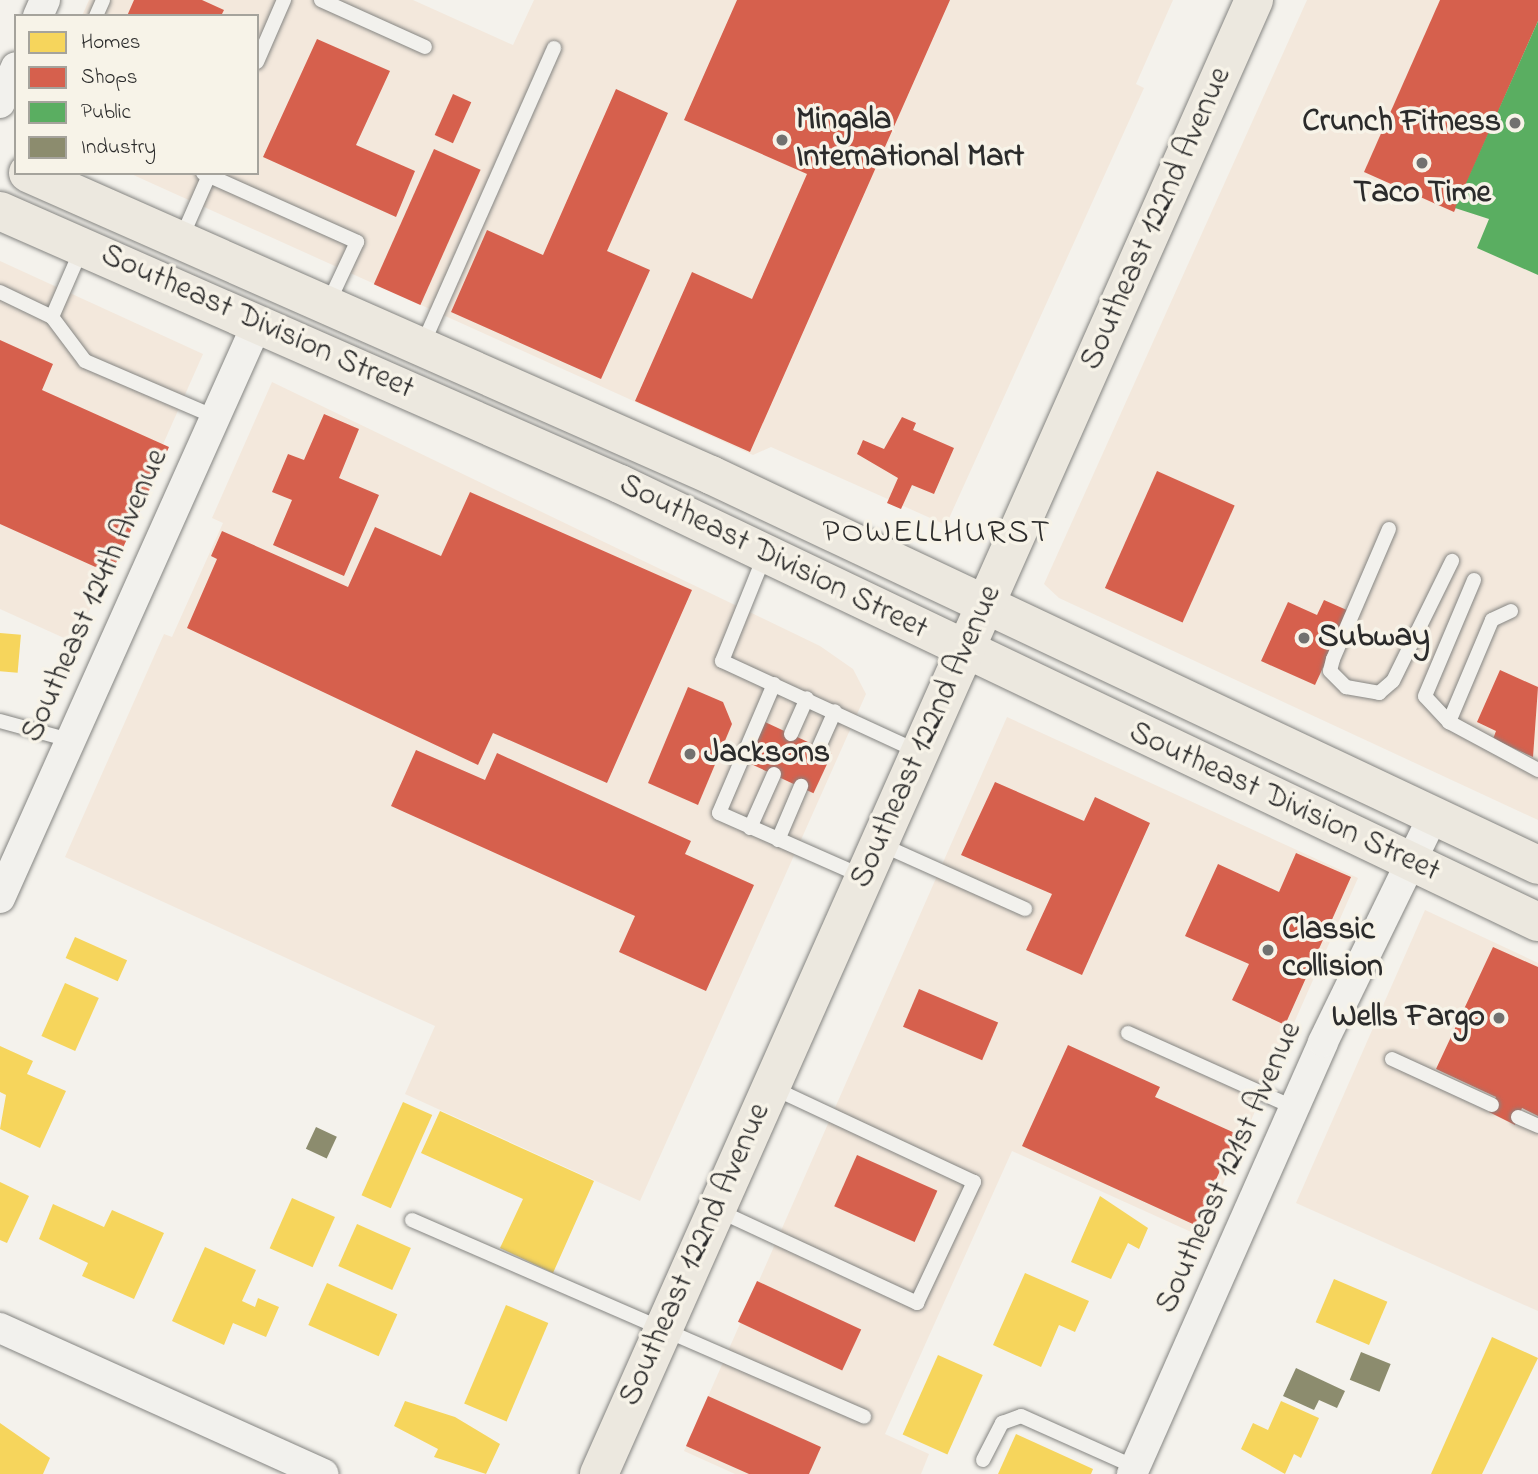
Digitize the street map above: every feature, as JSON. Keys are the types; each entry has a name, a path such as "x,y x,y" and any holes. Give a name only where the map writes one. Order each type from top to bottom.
{"main road":[{"name":"Southeast 122nd Avenue","path":"599,1474 1254,0"},
{"name":"Southeast Division Street","path":"33,175 711,475 985,607 1538,865"},
{"name":"Southeast Division Street","path":"3,220 83,247 620,484 764,556 1538,922"},
{"path":"257,324 296,305 327,305"}],"street":[{"name":"Southeast 124th Avenue","path":"0,898 257,324"},
{"name":"Southeast 121st Avenue","path":"1134,1471 1295,1108 1433,816"},
{"path":"0,1328 324,1474"}],"lane":[{"path":"259,57 284,0"},
{"path":"321,0 425,47"},
{"path":"421,347 554,48"},
{"path":"181,240 207,175"},
{"path":"209,175 357,242 327,305"},
{"path":"52,317 83,247"},
{"path":"0,292 52,317 85,361 215,417"},
{"path":"1390,529 1333,659 1330,671 1346,687 1379,692 1393,681 1452,561"},
{"path":"764,556 722,660 919,752"},
{"path":"1474,580 1425,696 1449,722 1538,770"},
{"path":"1449,722 1492,620 1511,611"},
{"path":"774,684 719,813 778,840 871,860 1025,909"},
{"path":"791,734 807,698"},
{"path":"819,747 835,712"},
{"path":"0,721 69,740"},
{"path":"750,828 774,774"},
{"path":"778,840 801,786"},
{"path":"1128,1033 1295,1108"},
{"path":"1392,1059 1492,1105"},
{"path":"716,1210 917,1303 974,1182 771,1087"},
{"path":"1518,1117 1538,1126"},
{"path":"412,1220 864,1417"},
{"path":"983,1460 1002,1423 1021,1416 1134,1471"}],"shaded area":[{"path":"89,0 413,0 513,45 534,0 1173,0 1136,84 1144,88 946,525 771,447 753,455 133,175 259,175 259,14 83,14"},
{"path":"1307,0 1538,0 1538,820 1059,598 1044,584"},
{"path":"0,261 203,354 75,643 0,609"},
{"path":"272,382 820,646 853,669 866,694 640,1201 405,1094 435,1026 65,857 164,634 172,637 223,523 212,518"},
{"path":"1007,717 1358,878 1200,1236 1012,1151 885,1434 929,1454 921,1474 735,1474 684,1451"},
{"path":"1425,910 1538,963 1538,1311 1296,1203"}],"building: Homes":[{"path":"0,633 21,635 18,673 0,671"},
{"path":"75,937 127,960 118,981 66,958"},
{"path":"65,983 99,998 75,1051 41,1036"},
{"path":"0,1046 33,1061 27,1074 66,1091 40,1148 0,1129 6,1095 0,1092"},
{"path":"403,1102 432,1115 391,1208 362,1195"},
{"path":"440,1111 594,1181 553,1273 500,1248 523,1199 421,1153"},
{"path":"0,1182 29,1196 7,1243 0,1240"},
{"path":"1100,1196 1148,1228 1139,1249 1128,1243 1111,1279 1071,1262"},
{"path":"292,1198 335,1217 313,1267 270,1248"},
{"path":"53,1204 104,1227 112,1210 164,1233 134,1299 82,1276 88,1263 39,1239"},
{"path":"357,1224 411,1248 392,1290 338,1266"},
{"path":"205,1247 256,1270 242,1301 255,1307 258,1298 279,1307 266,1337 233,1323 224,1345 172,1321"},
{"path":"1025,1273 1089,1301 1075,1332 1059,1325 1041,1367 993,1345"},
{"path":"1334,1279 1387,1302 1369,1345 1316,1322"},
{"path":"327,1283 397,1314 379,1356 308,1325"},
{"path":"506,1305 548,1323 507,1421 464,1403"},
{"path":"1492,1337 1538,1358 1482,1474 1431,1474"},
{"path":"938,1355 983,1375 947,1454 903,1434"},
{"path":"405,1401 455,1417 500,1444 486,1474 434,1457 438,1449 394,1426"},
{"path":"1281,1401 1319,1418 1301,1458 1294,1454 1285,1474 1241,1449 1253,1423 1268,1430"},
{"path":"0,1423 50,1458 43,1474 0,1474"},
{"path":"1016,1434 1093,1469 1091,1474 998,1474"}],"building: Shops":[{"path":"134,0 202,0 224,10 222,14 128,14"},
{"path":"737,0 950,0 750,452 635,401 692,272 752,299 807,174 684,120"},
{"path":"1440,0 1538,0 1538,21 1454,212 1364,172"},
{"path":"317,39 390,71 356,145 415,171 396,217 263,157"},
{"path":"616,89 668,113 607,251 650,270 601,379 451,312 487,230 543,255"},
{"path":"453,94 471,102 453,143 435,135"},
{"path":"434,149 481,170 420,305 374,284"},
{"path":"0,340 53,364 42,390 169,447 111,574 0,524"},
{"path":"324,414 359,429 339,478 379,495 344,576 273,545 292,500 272,492 288,454 304,460"},
{"path":"902,417 916,423 913,430 954,448 934,494 912,485 901,509 887,503 898,478 857,454 863,440 884,449"},
{"path":"1157,471 1235,506 1183,623 1105,588"},
{"path":"470,492 692,590 607,783 493,733 478,765 187,628 217,559 211,556 222,531 348,587 375,527 441,556"},
{"name":"Subway","path":"1324,600 1349,611 1315,685 1261,661 1288,602 1317,615"},
{"path":"1500,670 1538,687 1533,757 1493,739 1496,731 1477,722"},
{"name":"Jacksons","path":"688,687 723,702 732,724 698,805 648,783"},
{"path":"765,722 832,753 813,793 746,762"},
{"path":"416,750 485,780 497,753 691,841 685,854 754,885 706,991 619,952 635,916 391,806"},
{"path":"995,782 1084,821 1095,797 1150,823 1082,975 1026,950 1052,894 961,855"},
{"name":"Classic collision","path":"1296,853 1351,877 1285,1025 1232,1000 1249,964 1185,936 1218,864 1279,892"},
{"name":"Wells Fargo","path":"1493,947 1538,967 1538,1116 1522,1108 1515,1125 1489,1112 1496,1097 1436,1069"},
{"path":"919,989 998,1023 982,1060 903,1027"},
{"path":"1068,1045 1160,1087 1155,1097 1237,1134 1195,1225 1022,1146"},
{"path":"857,1155 937,1191 915,1242 834,1206"},
{"path":"757,1281 861,1330 842,1370 738,1322"},
{"path":"708,1396 821,1447 809,1474 749,1474 686,1446"}],"building: Public":[{"name":"Crunch Fitness","path":"1538,21 1538,275 1477,248 1489,219 1455,208"}],"building: Industry":[{"path":"316,1127 337,1137 327,1158 306,1149"},
{"path":"1361,1352 1391,1364 1379,1392 1350,1380"},
{"path":"1296,1368 1345,1391 1337,1408 1319,1400 1314,1410 1283,1396"}],"place":[{"name":"Crunch Fitness","path":"1515,123"},
{"name":"Mingala International Mart","path":"782,140"},
{"name":"Taco Time","path":"1422,163"},
{"name":"Subway","path":"1304,638"},
{"name":"Jacksons","path":"690,754"},
{"name":"Classic collision","path":"1268,950"},
{"name":"Wells Fargo","path":"1499,1018"}],"district":[{"name":"POWELLHURST","path":"937,534"}]}
